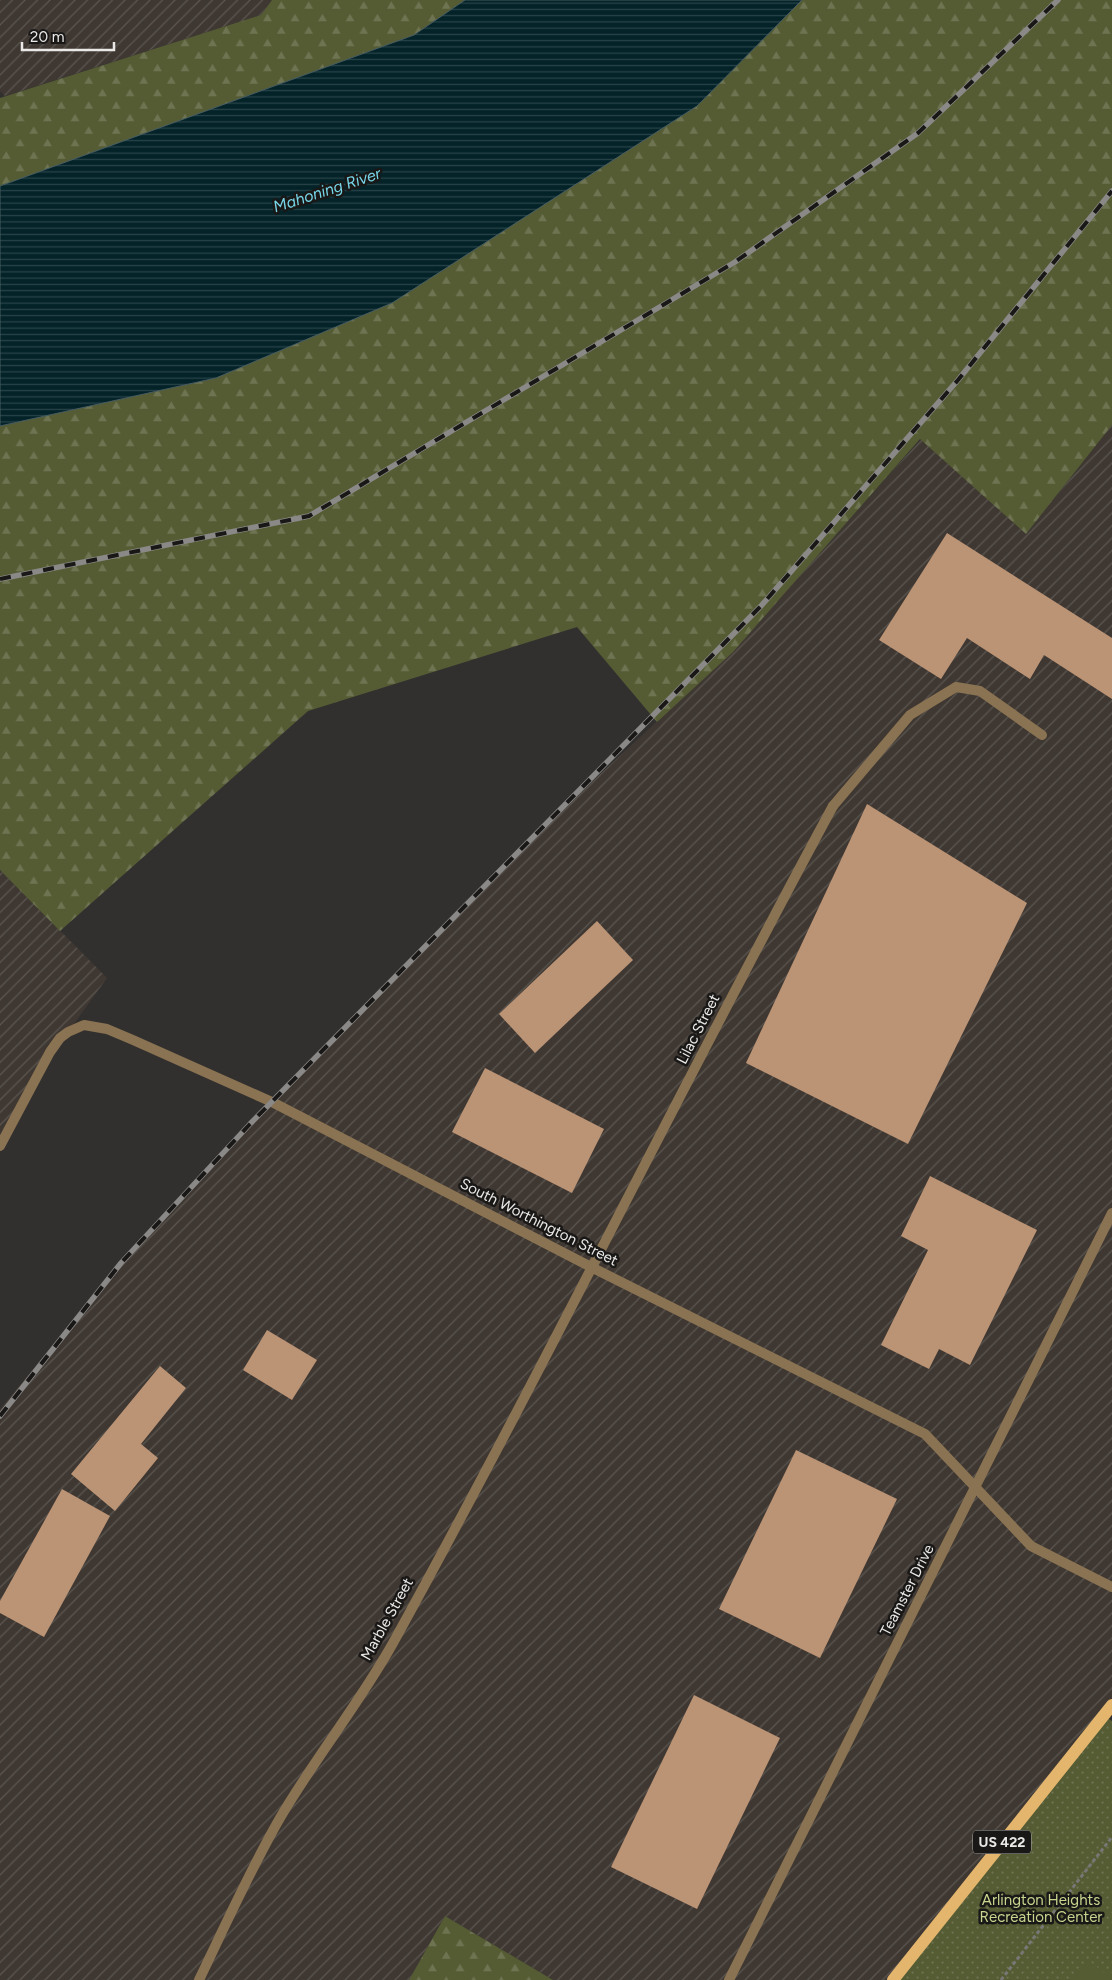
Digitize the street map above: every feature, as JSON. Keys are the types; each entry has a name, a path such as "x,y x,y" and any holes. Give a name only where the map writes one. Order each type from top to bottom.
{"main road":[{"name":"US 422","path":"893,1980 1112,1705"}],"street":[{"name":"Lilac Street","path":"593,1268 757,947 833,806 910,715 956,687 980,692 1042,735"},
{"name":"South Worthington Street","path":"0,1146 50,1052 60,1038 84,1025 106,1029 269,1100 593,1268 925,1434 1031,1546 1112,1587"},
{"name":"Teamster Drive","path":"729,1980 1112,1213"},
{"name":"Marble Street","path":"199,1980 276,1824 390,1647 593,1268"}],"path":[{"path":"1001,1980 1112,1837"}],"shaded area":[{"path":"0,0 272,0 261,15 5,96 0,91"},
{"path":"1112,425 1112,1705 893,1980 553,1980 445,1916 409,1980 0,1980 0,1409 107,1280 269,1100 513,855 732,652 921,439 1026,534"},
{"path":"0,870 107,978 68,1032 0,1146"}],"green space":[{"path":"272,0 465,0 414,35 0,186 0,98 261,15"},
{"path":"802,0 1112,0 1112,425 1026,534 920,439 733,652 657,722 577,627 308,711 60,931 0,870 0,426 216,378 697,106"},
{"name":"Arlington Heights Recreation Center","path":"1104,1716 1112,1721 1112,1980 893,1980"},
{"path":"445,1916 553,1980 409,1980"},
{"path":"1088,1960 1112,1979 1112,1980 1073,1980"}],"water":[{"name":"Mahoning River","path":"465,0 802,0 697,106 392,303 216,378 0,426 0,186 414,35"}],"building":[{"path":"947,533 1112,638 1112,699 1044,655 1030,679 967,638 941,679 879,640"},
{"path":"867,804 1027,903 908,1144 746,1063"},
{"path":"597,921 633,960 535,1053 499,1014"},
{"path":"485,1068 604,1129 572,1193 452,1132"},
{"path":"930,1176 1037,1230 970,1365 939,1349 929,1369 881,1345 928,1250 901,1236"},
{"path":"267,1330 317,1360 292,1400 243,1370"},
{"path":"160,1366 186,1388 141,1444 158,1458 115,1511 71,1474"},
{"path":"796,1450 897,1499 820,1658 719,1609"},
{"path":"62,1489 110,1516 44,1637 0,1613 0,1601"},
{"path":"694,1695 780,1738 697,1909 611,1867"}],"railway":[{"path":"0,579 309,516 735,262 918,133 1058,0"},
{"path":"0,1416 121,1263 250,1124 761,606 958,380 1112,191"}]}
